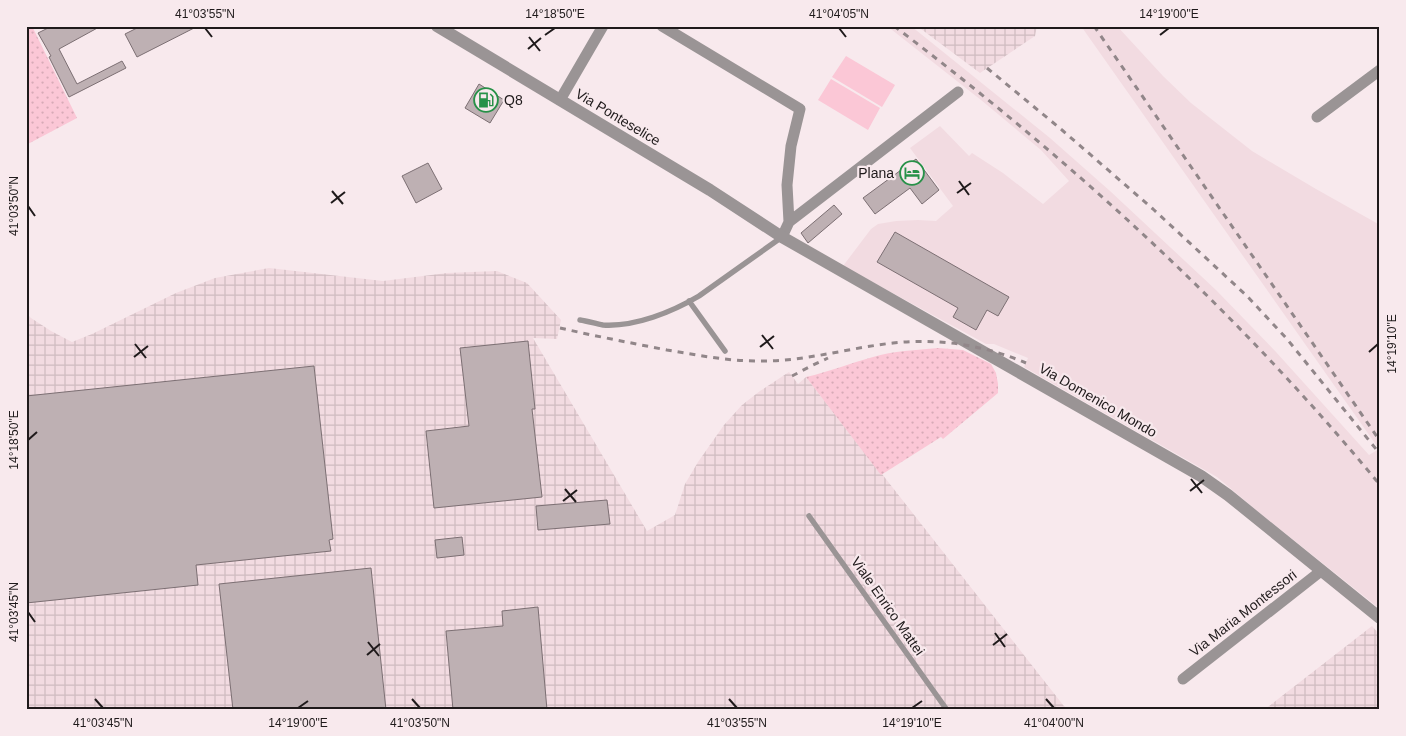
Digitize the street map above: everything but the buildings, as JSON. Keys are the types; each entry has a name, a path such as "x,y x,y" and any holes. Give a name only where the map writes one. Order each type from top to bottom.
{"street":[{"name":"Via Ponteselice","path":"437,26 710,190 782,237"},
{"path":"560,100 604,26"},
{"path":"662,26 800,108 791,146 787,185 789,222"},
{"path":"1318,117 1380,70"},
{"path":"782,237 789,222 958,92"},
{"name":"Via Domenico Mondo","path":"782,237 1201,476 1228,495 1380,618"},
{"name":"Via Maria Montessori","path":"1183,679 1321,571"}],"lane":[{"path":"580,320 615,325 633,323 689,302 782,237"},
{"path":"689,302 725,352"},
{"name":"Viale Enrico Mattei","path":"809,516 947,710"}],"shaded area":[{"path":"26,26 32,26 77,118 26,145"},
{"path":"887,26 911,26 1050,138 1110,191 1216,290 1276,352 1369,455 1379,449 1081,26 1117,26 1191,103 1252,151 1380,225 1380,609 1217,477 1024,367 1028,358 994,344 986,344 843,266 871,229 878,224 896,221 936,221 953,206 910,148 940,126 969,156 972,153 1003,173 1043,204 1069,181 1041,150"},
{"path":"917,26 1037,26 1035,36 980,73"},
{"path":"846,56 895,85 882,107 832,77"},
{"path":"831,79 880,108 868,130 818,100"},
{"path":"269,268 383,281 447,273 497,271 527,283 561,320 557,339 533,338 647,531 675,515 685,484 698,462 724,425 742,405 789,372 798,384 806,377 1067,710 26,710 26,313 51,331 72,342 176,293 215,278"},
{"path":"938,348 963,350 991,364 996,373 998,393 943,439 941,437 881,475 806,377 881,355"},
{"path":"1372,626 1380,635 1380,710 1264,710"}],"railway":[{"path":"894,26 1025,130 1150,241 1211,299 1269,359 1326,421 1380,485"},
{"path":"1094,26 1380,441"},
{"path":"987,68 1153,209 1247,296 1287,339 1380,454"},
{"path":"560,328 667,350 735,360 775,361 876,345 927,341 978,347 1026,363"},
{"path":"792,376 828,358"}],"place":[{"name":"Q8","path":"486,100"},
{"name":"Plana","path":"912,173"}]}
